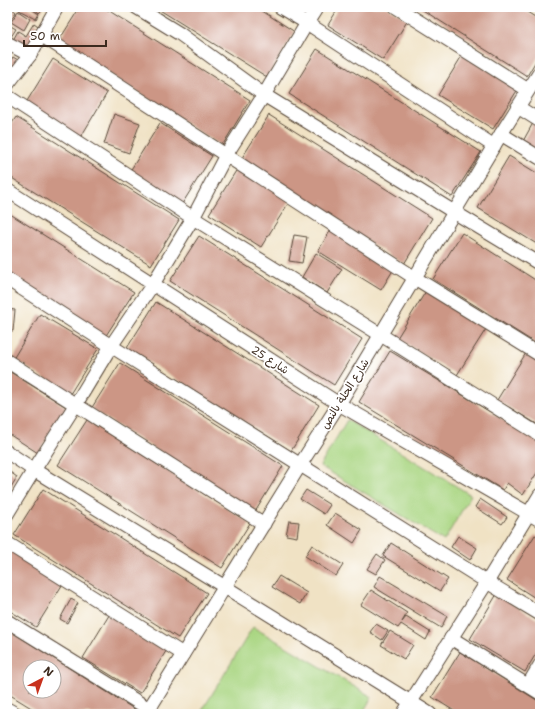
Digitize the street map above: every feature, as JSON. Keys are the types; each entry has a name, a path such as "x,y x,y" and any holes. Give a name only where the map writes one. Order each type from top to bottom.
{"street":[{"path":"7,85 30,55 57,7"},
{"path":"136,7 180,34 264,95 540,264"},
{"path":"280,7 307,23 494,146"},
{"path":"7,514 111,346 153,284 193,218 226,155 317,7"},
{"path":"396,7 528,90"},
{"path":"41,35 415,278 540,355"},
{"path":"7,43 30,55"},
{"name":"شارع الحلة بالنص","path":"148,711 382,335 454,212 540,72"},
{"path":"7,96 193,218 540,435"},
{"path":"518,107 540,121"},
{"path":"501,134 540,158"},
{"name":"شارع 25","path":"7,190 339,404 534,516"},
{"path":"7,279 300,465 540,614"},
{"path":"7,361 264,524"},
{"path":"7,452 430,714"},
{"path":"403,714 487,582 534,516 540,495"},
{"path":"7,543 183,654"},
{"path":"7,621 148,711"},
{"path":"451,638 540,692"},
{"path":"528,685 540,665"},
{"path":"7,708 16,714"}],"green space":[{"path":"347,420 471,495 444,541 320,466"},
{"path":"253,627 372,697 362,714 200,714"}],"building":[{"path":"7,7 10,7 16,12 11,19 7,15"},
{"path":"21,7 28,7 39,14 36,19 19,10"},
{"path":"32,7 41,7 43,9 39,13"},
{"path":"80,7 103,7 250,100 222,146 58,42"},
{"path":"155,7 256,7 295,32 267,77"},
{"path":"295,7 312,7 307,15"},
{"path":"339,7 387,7 408,20 383,60 328,25"},
{"path":"418,7 519,7 540,20 540,54 527,76"},
{"path":"18,11 30,19 24,30 11,22"},
{"path":"34,23 41,28 29,48 13,40 18,31 26,36"},
{"path":"7,24 16,29 9,40 7,38"},
{"path":"317,49 481,152 452,197 289,94"},
{"path":"463,54 518,89 493,129 438,95"},
{"path":"7,55 11,57 9,63 7,62"},
{"path":"13,57 18,60 14,66 9,63"},
{"path":"53,59 107,93 79,140 24,106"},
{"path":"114,114 140,123 129,153 104,144"},
{"path":"269,115 432,218 404,264 240,161"},
{"path":"16,117 179,220 151,265 7,175 7,131"},
{"path":"160,123 212,156 182,204 130,171"},
{"path":"533,123 540,127 540,154 522,143"},
{"path":"509,156 540,175 540,246 478,208"},
{"path":"239,166 291,199 261,247 209,214"},
{"path":"7,212 134,292 105,337 7,275"},
{"path":"332,228 395,267 381,290 318,251"},
{"path":"462,233 540,283 540,346 433,279"},
{"path":"294,235 307,237 302,263 289,261"},
{"path":"199,236 362,339 334,385 170,281"},
{"path":"316,253 342,269 327,293 302,277"},
{"path":"426,291 486,329 457,375 397,338"},
{"path":"156,302 319,405 291,451 127,348"},
{"path":"7,309 15,310 13,331 7,330"},
{"path":"40,314 98,349 70,394 13,359"},
{"path":"390,351 540,442 540,468 523,495 507,483 503,490 359,402"},
{"path":"526,353 540,362 540,426 497,400"},
{"path":"120,363 283,466 255,512 91,409"},
{"path":"7,370 66,407 38,453 7,433"},
{"path":"87,420 250,523 222,568 58,465"},
{"path":"7,470 17,477 7,494"},
{"path":"43,489 207,593 178,638 14,535"},
{"path":"306,490 330,505 324,514 300,499"},
{"path":"480,499 507,517 502,524 475,507"},
{"path":"335,513 362,530 354,543 327,525"},
{"path":"289,521 299,522 297,537 286,535"},
{"path":"535,535 540,538 540,601 507,580"},
{"path":"458,536 477,548 470,560 451,547"},
{"path":"391,543 448,579 440,591 383,556"},
{"path":"312,545 343,565 336,576 305,556"},
{"path":"7,547 64,582 36,627 7,609"},
{"path":"377,554 385,560 376,574 367,569"},
{"path":"279,576 307,593 300,604 272,587"},
{"path":"380,576 447,616 441,628 374,587"},
{"path":"371,590 407,613 402,622 406,617 430,632 426,640 401,624 398,628 361,605"},
{"path":"497,594 540,621 540,647 525,672 470,639"},
{"path":"71,599 78,603 67,623 60,619"},
{"path":"111,612 168,648 140,693 83,658"},
{"path":"376,624 388,631 382,640 370,632"},
{"path":"7,629 55,659 22,659 22,699 62,699 62,664 134,709 131,714 41,714 7,693"},
{"path":"390,631 413,645 404,659 381,645"},
{"path":"460,652 540,702 540,714 459,714 432,697"}]}
